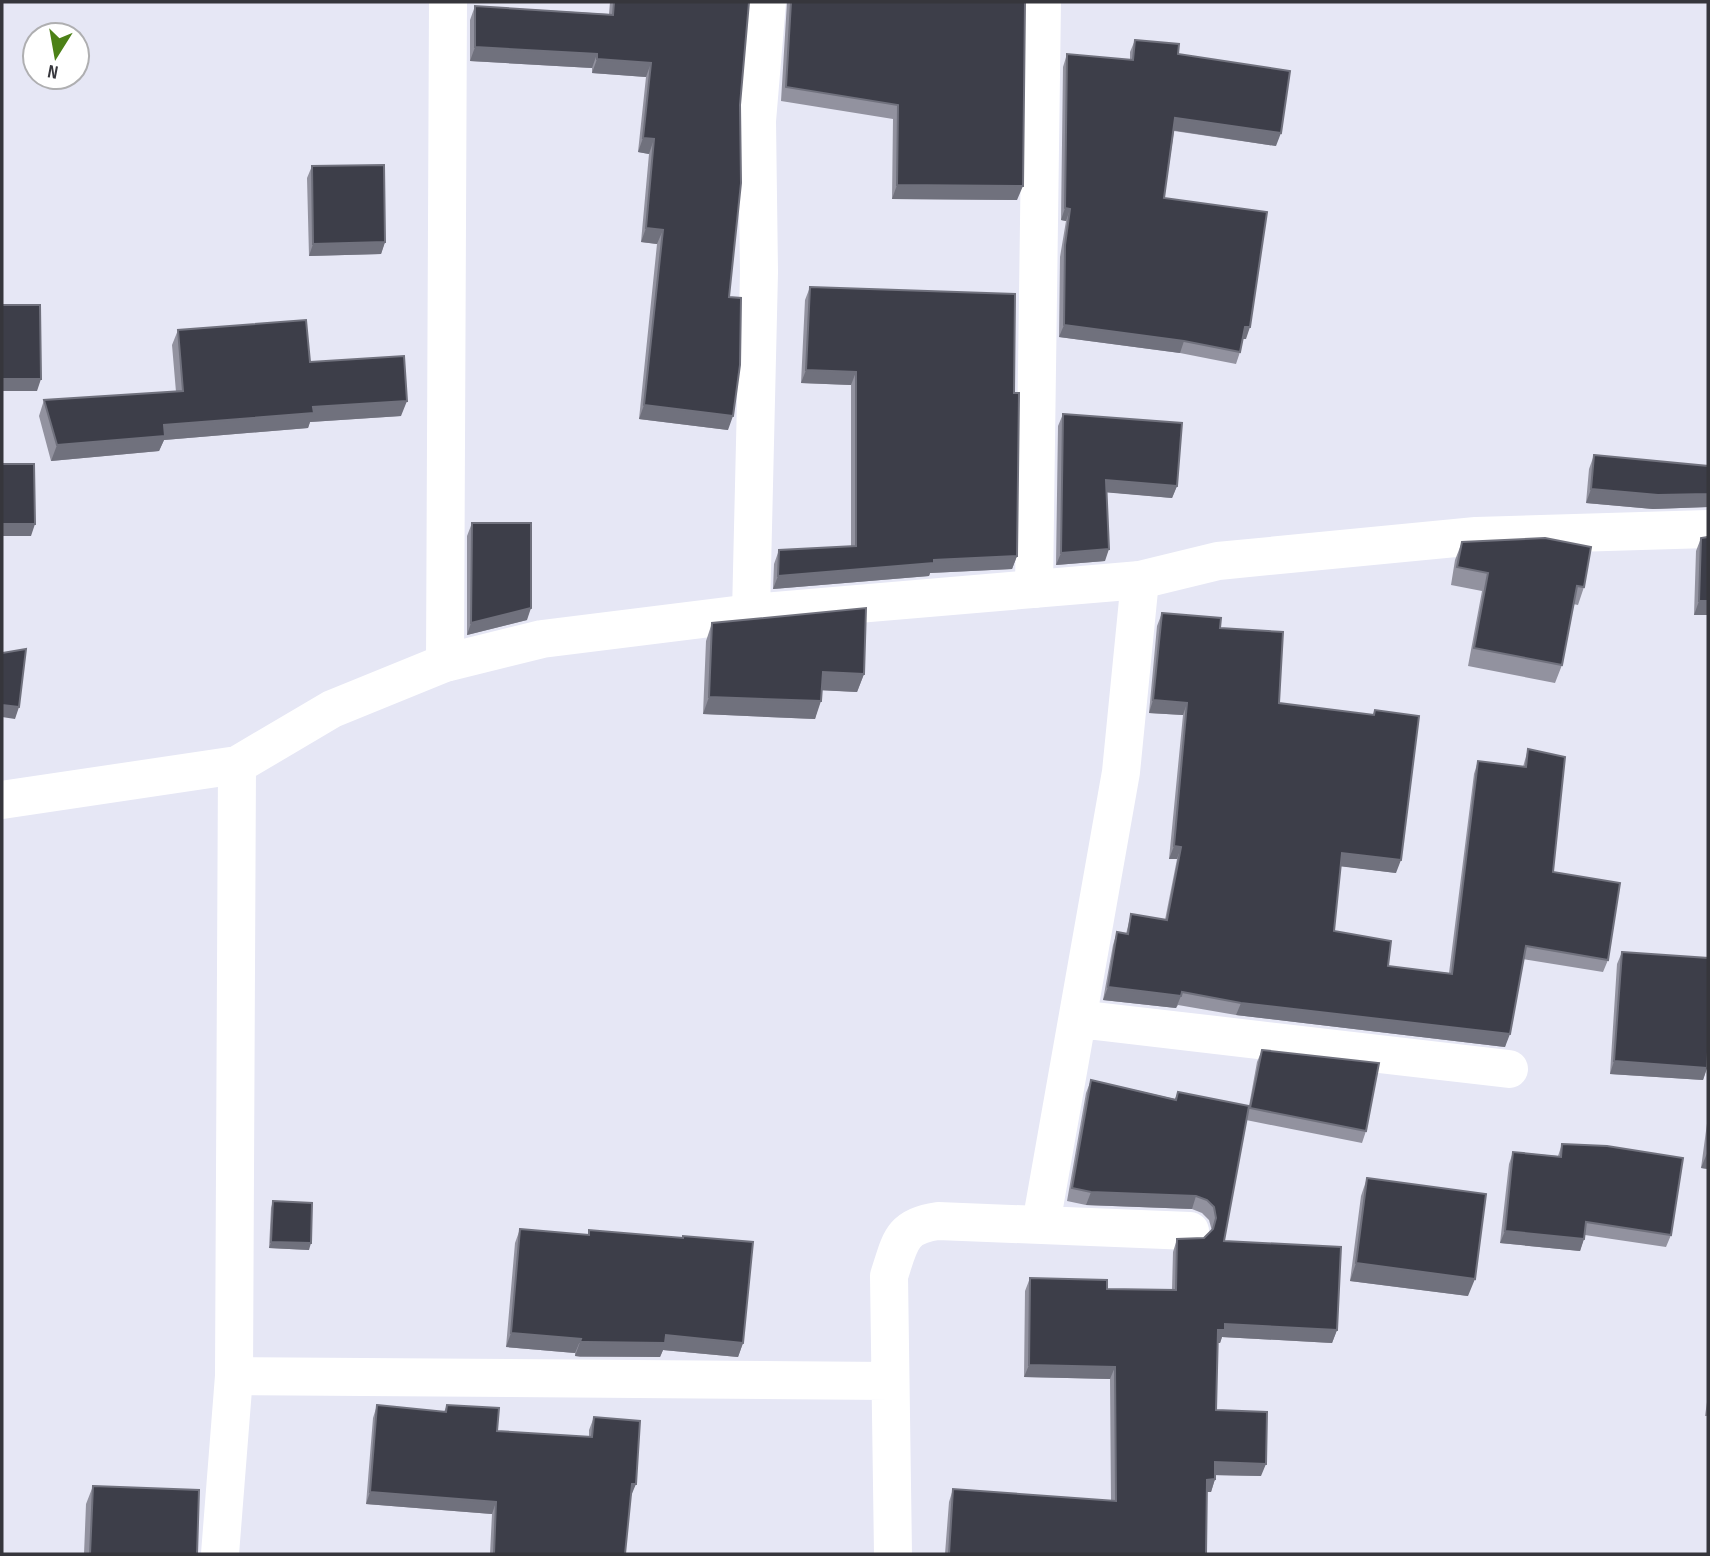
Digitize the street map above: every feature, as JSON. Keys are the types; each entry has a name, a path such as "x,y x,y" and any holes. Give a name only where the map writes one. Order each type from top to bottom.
{"street":[{"path":"445,663 448,2"},
{"path":"751,613 759,272 757,121 767,2"},
{"path":"1034,589 1042,2"},
{"path":"2,800 237,765 332,709 445,663 542,639 751,613 1140,580 1218,561 1463,537 1708,529"},
{"path":"1041,1224 1121,772 1140,580"},
{"path":"219,1554 234,1376 237,765"},
{"path":"1078,1019 1509,1069"},
{"path":"893,1554 889,1276 901,1238 918,1224 938,1221 1190,1231"},
{"path":"234,1376 890,1381"}],"building":[{"path":"614,2 749,2 740,105 741,183 729,297 741,298 740,365 733,416 644,405 663,230 646,228 654,139 643,138 651,63 597,59 597,54 475,47 475,6 613,15"},
{"path":"791,2 1025,2 1023,186 897,185 898,105 786,87"},
{"path":"1135,40 1179,44 1178,54 1290,71 1281,133 1175,118 1164,198 1267,212 1250,327 1245,327 1240,352 1184,341 1064,325 1065,245 1070,209 1065,208 1067,54 1133,60"},
{"path":"384,165 385,242 313,244 312,166"},
{"path":"810,287 1015,294 1014,393 1019,393 1017,556 934,560 934,563 778,576 779,550 856,546 856,372 806,370"},
{"path":"2,305 40,305 41,379 2,379"},
{"path":"306,320 310,362 404,356 407,401 313,407 314,413 164,425 165,436 57,445 44,400 183,391 178,330"},
{"path":"1063,414 1182,423 1177,486 1106,480 1109,549 1061,553"},
{"path":"1594,455 1708,466 1708,494 1658,495 1591,489"},
{"path":"2,464 34,464 35,524 2,524"},
{"path":"472,523 531,523 531,608 471,623"},
{"path":"1708,537 1708,601 1699,601 1701,538"},
{"path":"1545,538 1591,547 1584,587 1577,586 1562,665 1474,648 1488,573 1457,567 1462,542"},
{"path":"866,608 864,674 823,672 821,701 709,697 712,623"},
{"path":"1162,613 1221,618 1220,628 1283,632 1279,703 1374,715 1375,710 1419,716 1401,860 1342,853 1334,931 1391,941 1388,966 1452,974 1478,761 1526,767 1528,749 1565,757 1553,872 1620,883 1608,960 1526,946 1510,1034 1241,1003 1182,992 1181,996 1108,987 1117,932 1128,934 1131,914 1167,920 1181,847 1174,846 1187,703 1153,700"},
{"path":"26,649 19,707 2,705 2,653"},
{"path":"1622,952 1708,958 1707,1068 1614,1061"},
{"path":"1262,1050 1379,1063 1366,1131 1250,1108"},
{"path":"1091,1080 1176,1100 1178,1092 1249,1106 1224,1241 1341,1247 1337,1330 1225,1324 1225,1330 1218,1330 1216,1410 1267,1412 1266,1464 1215,1462 1215,1479 1207,1480 1206,1554 949,1554 953,1489 1116,1501 1115,1367 1029,1365 1030,1278 1107,1280 1107,1289 1176,1290 1177,1239 1204,1238 1213,1229 1216,1218 1214,1207 1207,1200 1196,1196 1091,1192 1072,1188"},
{"path":"1562,1144 1607,1146 1683,1158 1671,1235 1586,1222 1584,1239 1505,1231 1513,1152 1561,1157"},
{"path":"1367,1178 1486,1194 1475,1279 1356,1263"},
{"path":"273,1201 312,1203 311,1243 271,1242"},
{"path":"520,1229 589,1235 589,1230 753,1242 743,1343 666,1335 665,1343 580,1342 581,1339 511,1333"},
{"path":"377,1405 446,1412 447,1405 499,1408 497,1431 592,1437 594,1417 640,1421 636,1484 632,1484 625,1554 494,1554 496,1502 370,1492"},
{"path":"93,1486 199,1490 197,1554 90,1554"}]}
